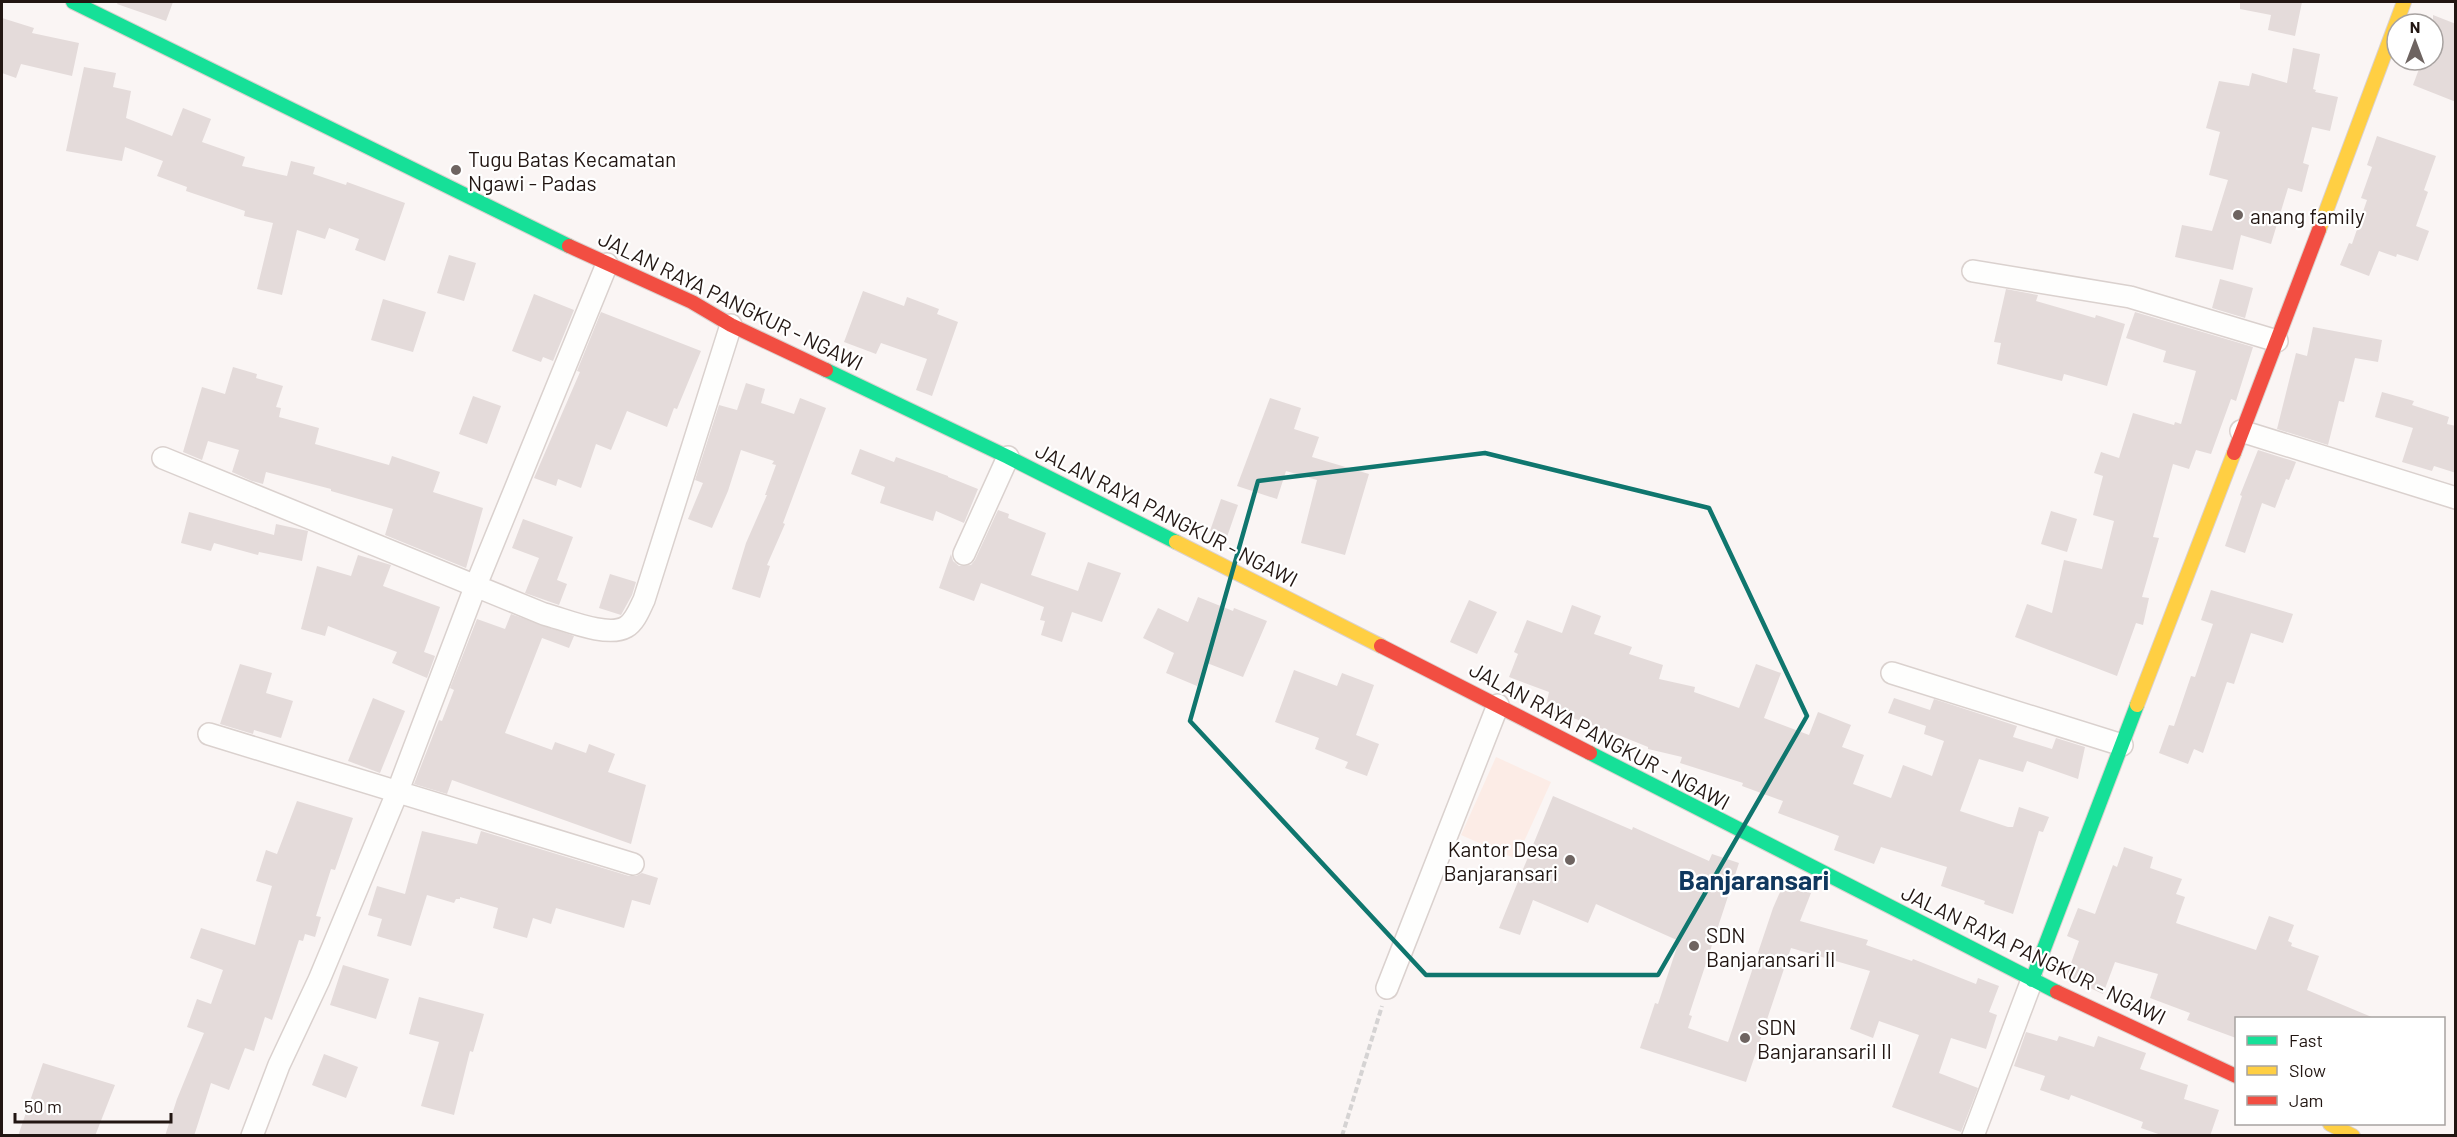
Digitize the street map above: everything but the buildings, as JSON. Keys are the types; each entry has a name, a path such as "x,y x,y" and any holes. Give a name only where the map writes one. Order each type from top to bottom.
{"main road":[{"name":"JALAN RAYA PANGKUR - NGAWI","path":"73,2 607,264 692,302 731,324 1008,457 1498,705 1688,805 2032,980 2235,1076"},
{"path":"2032,980 2277,341 2403,2"},
{"path":"2332,1125 2353,1136"}],"street":[{"path":"252,1136 279,1065 319,980 397,793 476,585 607,264"},
{"path":"1973,271 2130,297 2277,341"},
{"path":"163,458 554,617 605,631 626,627 644,600 731,324"},
{"path":"2241,431 2456,498"},
{"path":"964,554 1008,457"},
{"path":"1892,673 2122,745"},
{"path":"1387,988 1498,705"},
{"path":"209,734 633,864"},
{"path":"1973,1136 2032,980"}],"path":[{"path":"1342,1136 1387,988"}],"highlighted area":[{"path":"1485,453 1709,508 1807,716 1658,975 1426,975 1190,721 1258,481"}],"shaded area":[{"path":"1496,757 1551,782 1516,859 1461,835"}],"traffic: fast":[{"path":"73,2 569,246"},
{"path":"826,370 1008,457 1176,542"},
{"path":"2032,980 2137,705"},
{"path":"1590,753 2057,992"}],"traffic: slow":[{"path":"2319,230 2404,2"},
{"path":"2137,705 2234,453"},
{"path":"1176,542 1381,646"},
{"path":"2332,1125 2353,1136"}],"traffic: jam":[{"path":"2234,453 2319,230"},
{"path":"569,246 692,302 731,325 826,370"},
{"path":"1381,646 1590,753"},
{"path":"2057,992 2235,1076"}],"place":[{"name":"Tugu Batas Kecamatan Ngawi - Padas","path":"456,170"},
{"name":"anang family","path":"2238,215"},
{"name":"Kantor Desa Banjaransari","path":"1570,860"},
{"name":"SDN Banjaransari II","path":"1694,946"},
{"name":"SDN BanjaransariI II","path":"1745,1038"}],"district":[{"name":"Banjaransari","path":"1754,879"}]}
